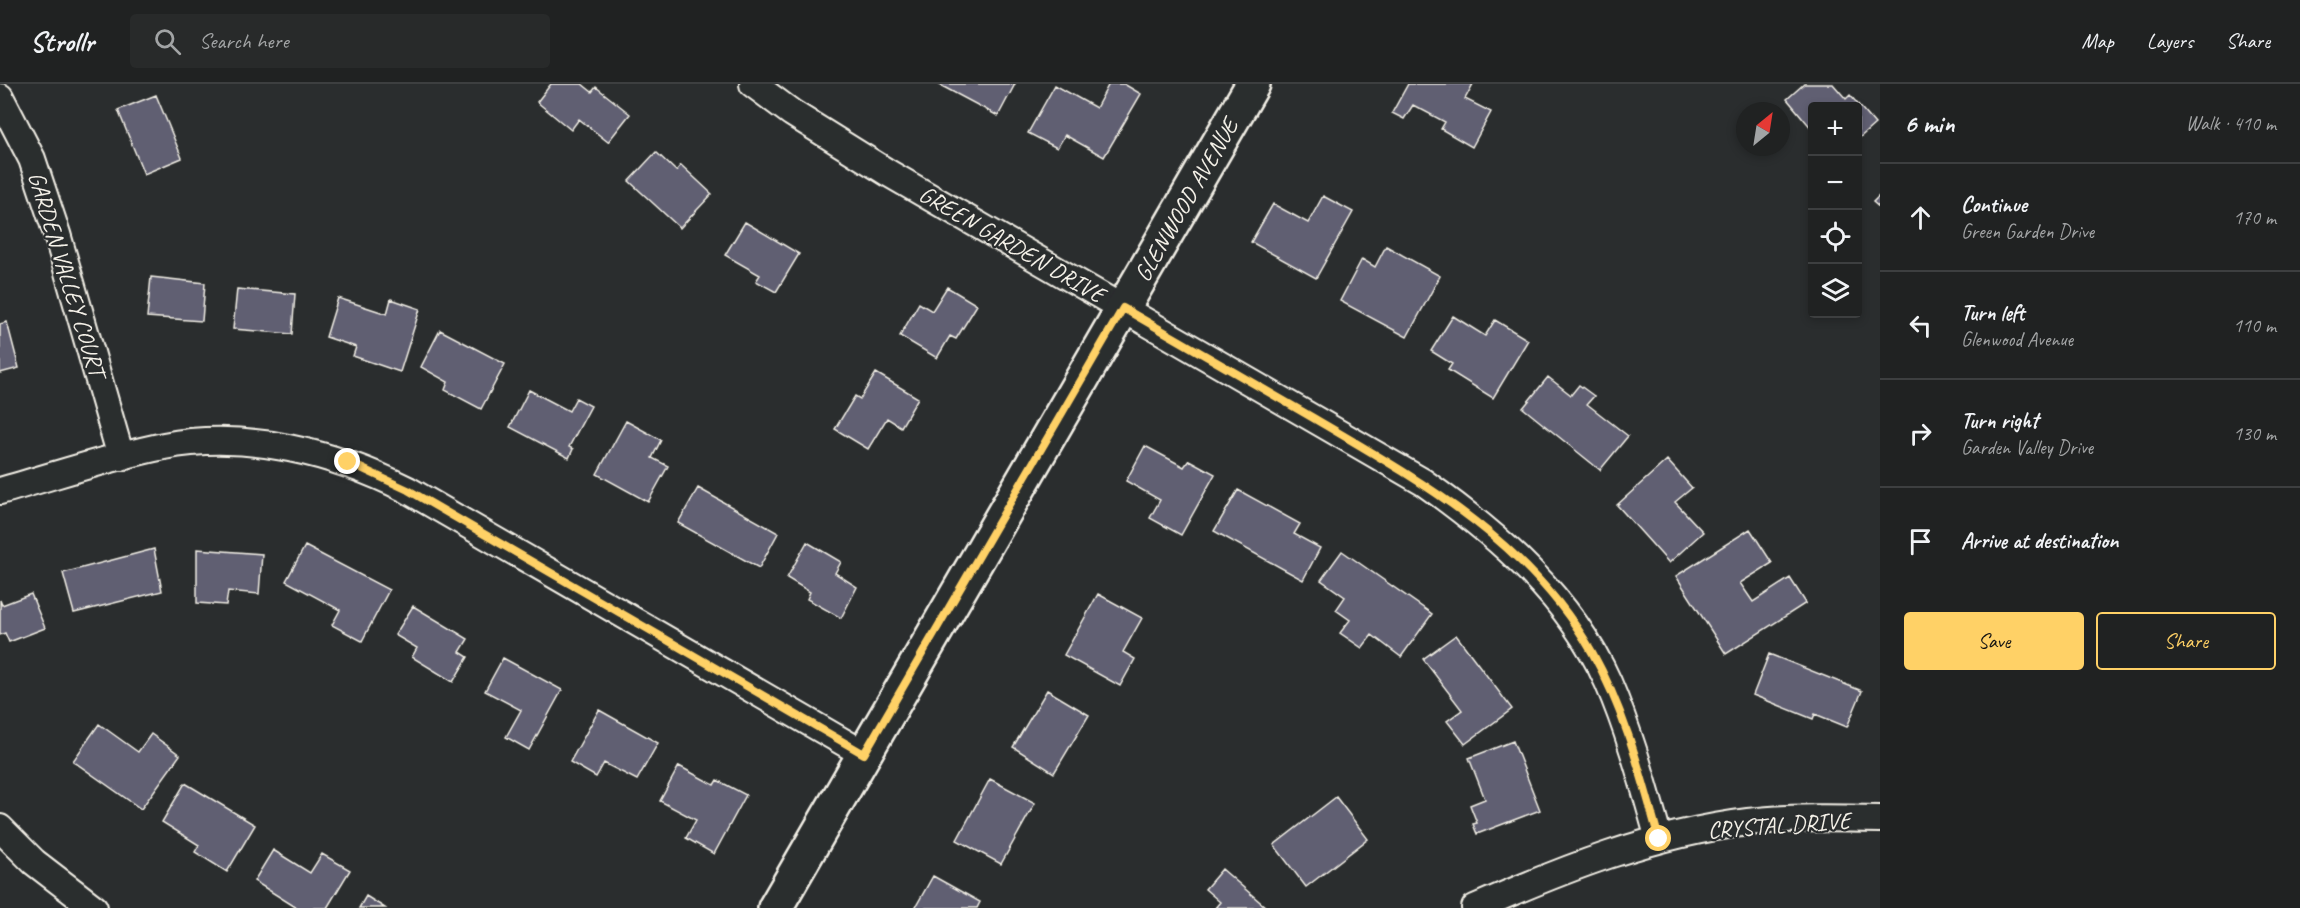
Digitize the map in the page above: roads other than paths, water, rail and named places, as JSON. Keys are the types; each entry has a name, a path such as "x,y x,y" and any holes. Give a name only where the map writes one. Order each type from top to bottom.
{"street":[{"name":"GREEN GARDEN DRIVE","path":"753,84 792,113 890,174 1423,482 1477,520 1519,558 1570,617 1607,680 1627,728 1659,839"},
{"name":"GLENWOOD AVENUE","path":"775,908 1253,84"},
{"name":"GARDEN VALLEY COURT","path":"0,97 14,121 36,170 122,457"},
{"path":"0,491 165,446 206,442 285,447 348,462 408,490 864,754"},
{"name":"CRYSTAL DRIVE","path":"1475,908 1547,876 1659,839 1750,822 1841,818 1880,819"},
{"path":"0,828 34,862 94,908"}]}
